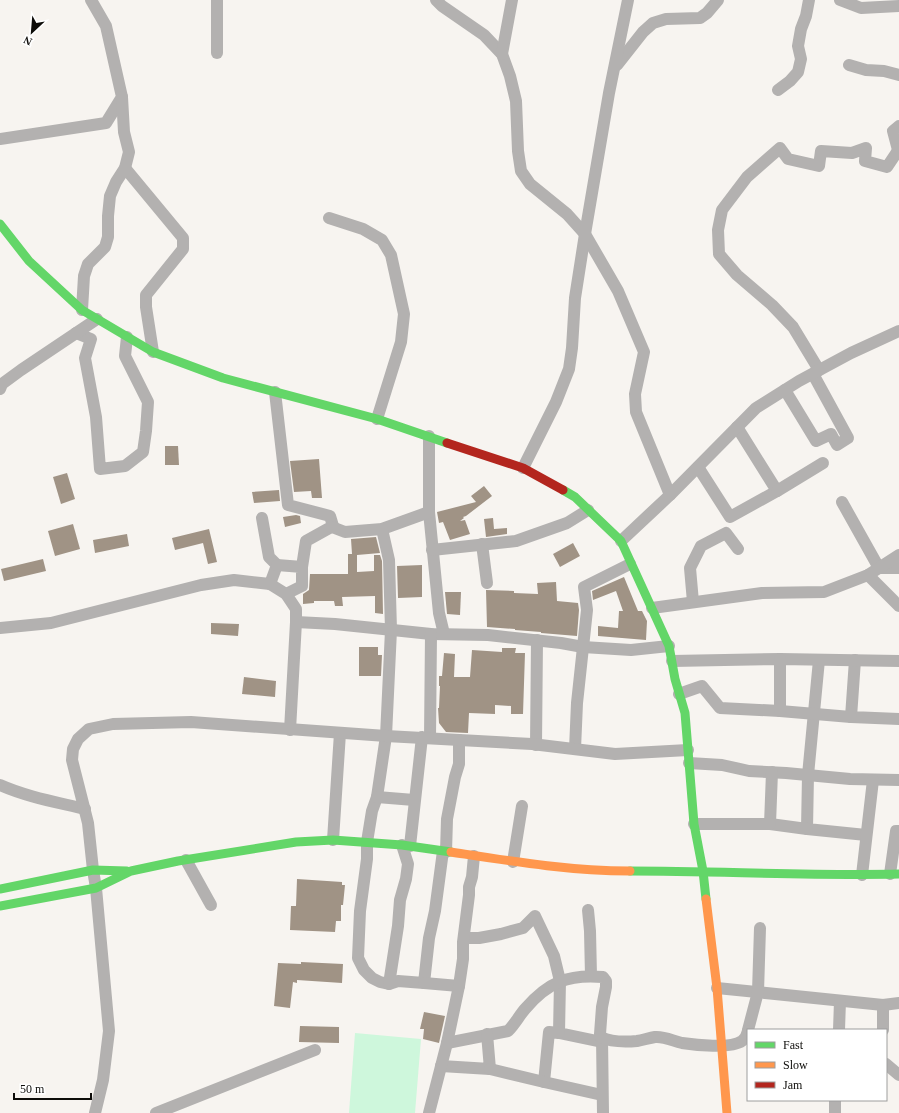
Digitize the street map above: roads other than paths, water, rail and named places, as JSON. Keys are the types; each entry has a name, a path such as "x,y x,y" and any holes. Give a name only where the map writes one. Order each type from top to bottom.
{"street":[{"path":"82,310 84,276 88,264 105,247 108,237 110,196 116,182 125,168 129,152 124,132 122,97 106,26 91,0"},
{"path":"217,53 218,0"},
{"path":"436,0 442,6 484,35 502,54 510,76 516,101 518,151 522,171 530,184 568,214 585,234 618,291 644,352 634,394 636,412 670,495"},
{"path":"502,54 512,0"},
{"path":"523,468 556,402 569,369 572,348 575,298 585,234 608,93 615,68 628,0"},
{"path":"615,68 643,32 653,23 666,19 700,18 707,13 718,0"},
{"path":"778,90 790,81 798,72 801,59 798,46 809,0"},
{"path":"840,0 861,8 899,6"},
{"path":"849,64 866,70 884,71 899,75"},
{"path":"0,139 106,123 122,97"},
{"path":"785,390 816,441 831,434 837,445 848,438 793,327 772,305 737,275 719,254 718,230 722,210 747,177 780,148 788,159 820,166 821,152 852,153 866,148 865,161 887,167 899,150 893,131 899,126"},
{"path":"125,168 183,238 183,249 146,294 146,307 153,352"},
{"path":"329,218 363,229 382,240 391,255 399,288 404,314 401,342 377,419"},
{"path":"0,224 29,261 82,310 153,352 222,378 377,419 523,468 575,497 621,541 630,564 669,646 674,679 685,713 694,824 703,871 717,988 727,1113"},
{"path":"0,389 2,384 21,370 97,319"},
{"path":"621,541 670,495 756,408 851,353 899,331"},
{"path":"76,332 91,339 85,358 96,417 100,469 125,466 143,452 148,402 125,356 127,337"},
{"path":"275,392 288,505 330,516 332,527"},
{"path":"737,427 777,491"},
{"path":"429,436 428,512 439,613 444,634"},
{"path":"698,467 730,517 823,463"},
{"path":"842,502 879,568"},
{"path":"432,550 516,541 567,523 588,510"},
{"path":"286,594 302,586 302,567 306,541 332,527 345,532 382,529 428,512"},
{"path":"262,518 269,557 277,565 302,567"},
{"path":"382,529 389,560 391,630 386,736 377,797 372,811 367,842 367,859 360,911 358,958 364,970 372,978 389,984 398,981 459,986"},
{"path":"693,602 690,568 700,546 726,533 738,549"},
{"path":"482,544 487,583"},
{"path":"652,608 762,593 824,592 868,575 899,555"},
{"path":"575,750 577,703 587,610 584,587 630,564"},
{"path":"270,584 277,565"},
{"path":"879,568 899,568"},
{"path":"868,575 899,606"},
{"path":"0,628 51,623 201,585 234,580 270,584 286,594 296,609 290,730"},
{"path":"296,622 335,624 430,634 488,635 583,647 631,650 669,646"},
{"path":"389,984 398,926 400,900 408,864 406,846 426,738 430,634"},
{"path":"536,745 537,640"},
{"path":"672,661 780,659 899,661"},
{"path":"780,659 780,711"},
{"path":"807,829 808,775 819,660"},
{"path":"851,717 855,660"},
{"path":"679,694 702,686 720,708 899,719"},
{"path":"95,1113 103,1080 109,1031 96,888 88,823 72,760 73,749 78,739 90,729 112,724 192,722 290,730 536,745 615,754 688,750"},
{"path":"332,840 340,732"},
{"path":"424,983 429,938 436,910 447,819 454,776 459,764 459,740"},
{"path":"689,763 722,765 749,771 808,775 850,780 899,780"},
{"path":"770,824 772,772"},
{"path":"862,875 872,780"},
{"path":"0,785 12,791 32,797 85,809"},
{"path":"377,797 414,800"},
{"path":"513,862 522,806"},
{"path":"694,824 770,824 866,835"},
{"path":"0,889 93,870 131,871 186,860 296,842 332,840 406,846 513,862 601,871 703,871 862,875 894,874 896,831 899,831"},
{"path":"429,1113 447,1043 459,986 463,959 469,887 472,877 474,856"},
{"path":"186,860 211,905"},
{"path":"0,906 96,888 131,871"},
{"path":"588,910 591,976"},
{"path":"464,938 479,938 523,928 535,916 554,956 560,981 559,1033"},
{"path":"748,1029 758,992 760,928"},
{"path":"447,1043 508,1031 514,1026 530,1003 553,984 560,981 591,976 603,977 606,981 600,1034 602,1040 603,1113"},
{"path":"717,988 884,1005 899,1003"},
{"path":"839,1029 840,1001"},
{"path":"882,1029 884,1005"},
{"path":"544,1082 549,1032 602,1040 637,1041 656,1037 682,1043 722,1046 736,1044 746,1037 747,1034"},
{"path":"487,1034 490,1069"},
{"path":"156,1113 314,1050"},
{"path":"887,1065 899,1075"},
{"path":"441,1066 490,1069 602,1095"},
{"path":"835,1101 835,1113"}]}
